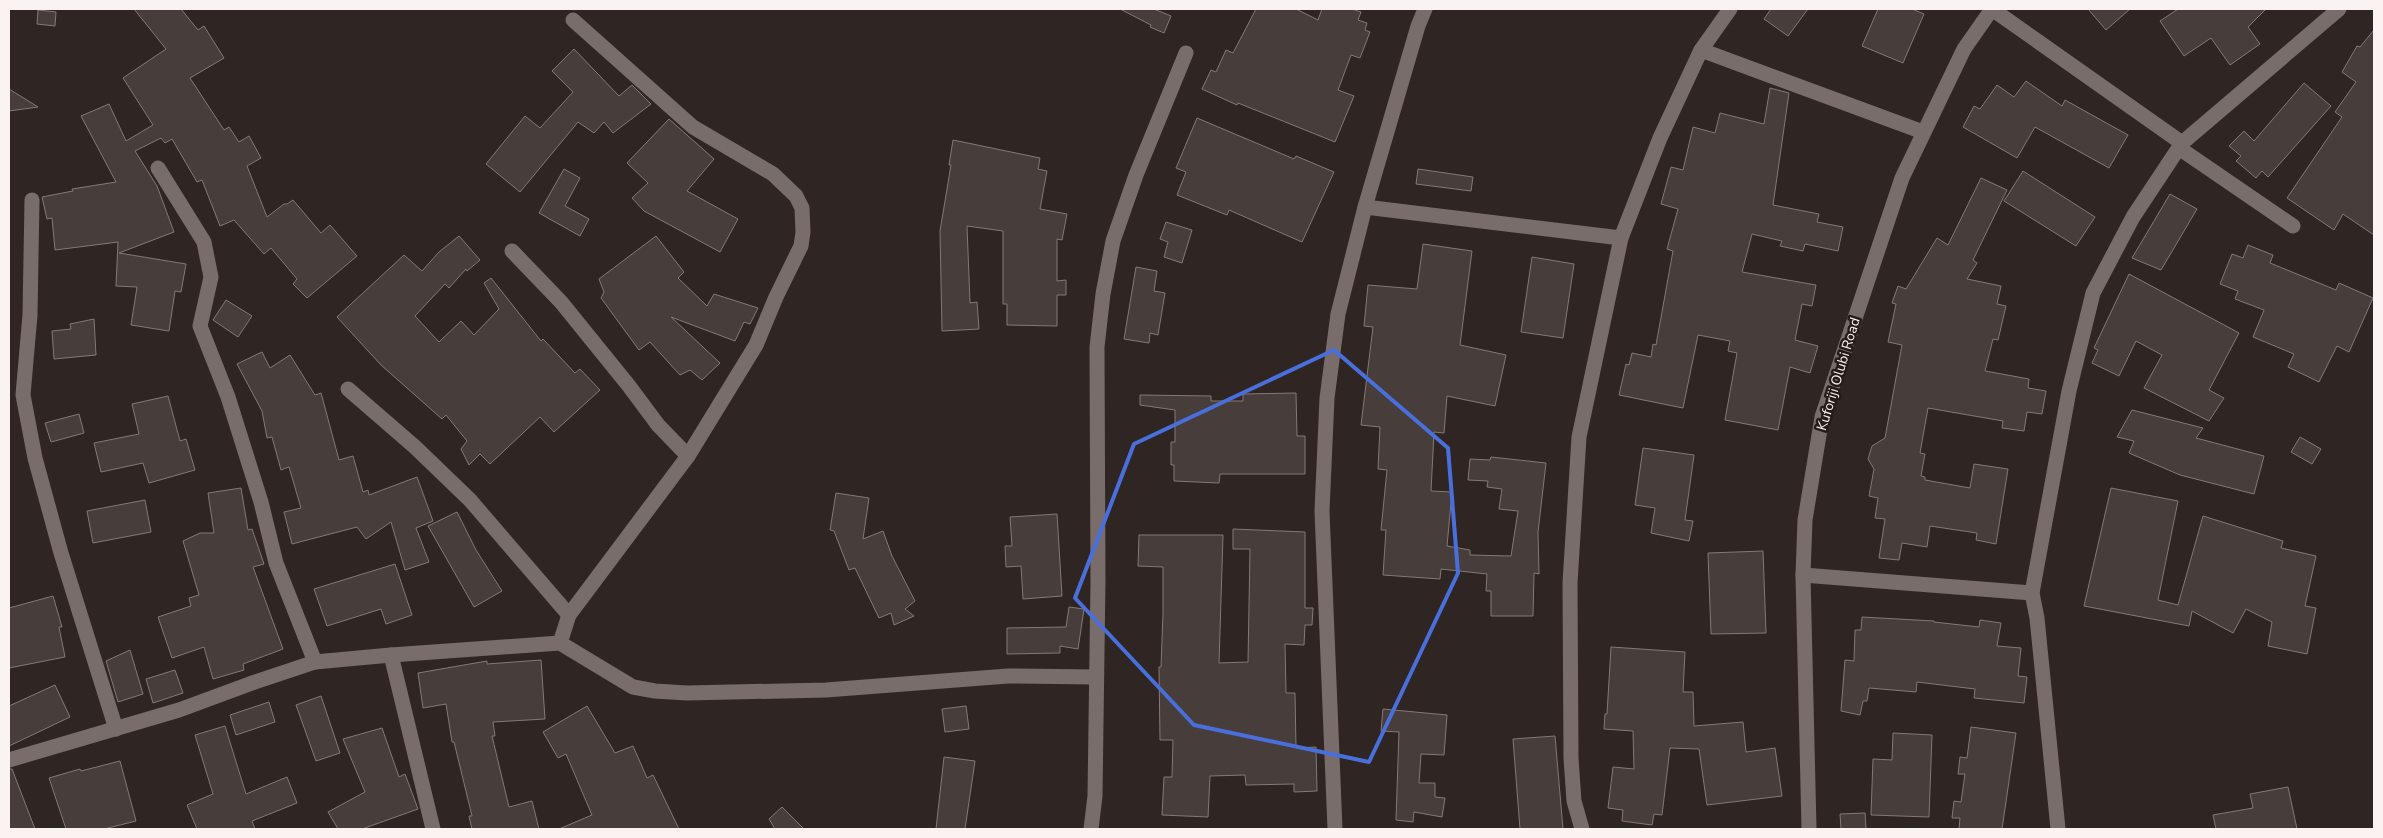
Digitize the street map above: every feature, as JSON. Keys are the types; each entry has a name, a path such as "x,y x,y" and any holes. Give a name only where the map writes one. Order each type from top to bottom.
{"street":[{"path":"1335,829 1322,511 1327,398 1338,314 1365,207 1418,26 1425,9"},
{"path":"1582,829 1574,802 1571,758 1570,583 1579,437 1621,238 1660,138 1701,50 1730,9"},
{"path":"1992,9 2293,226"},
{"name":"Kuforiji Olubi Road","path":"1809,829 1803,575 1805,520 1822,417 1898,187 1964,49 1992,9"},
{"path":"2058,829 2037,618 2032,594 2069,391 2093,293 2133,216 2180,146 2339,9"},
{"path":"560,643 569,615 688,456 756,345 776,297 801,246 804,219 802,208 796,196 779,179 693,126 573,20"},
{"path":"1701,50 1923,132"},
{"path":"1091,829 1095,796 1097,346 1103,294 1113,241 1136,176 1186,53"},
{"path":"158,168 204,242 211,277 200,326 228,397 260,502 276,563 315,662"},
{"path":"32,200 30,315 23,395 35,458 61,553 116,729"},
{"path":"1365,207 1621,238"},
{"path":"512,251 560,302 629,386 658,425 688,456"},
{"path":"348,389 416,447 470,500 569,615"},
{"path":"1803,575 2032,594"},
{"path":"9,760 179,710 315,662 391,655 560,643 633,687 655,691 826,690 1008,676 1096,677"},
{"path":"391,655 433,829"}],"highlighted area":[{"path":"1334,350 1448,448 1458,573 1369,762 1194,725 1075,598 1134,444"}],"building":[{"path":"134,9 181,9 198,30 204,26 224,58 190,78 224,130 229,127 239,142 249,136 261,158 247,166 267,217 284,204 293,200 321,233 330,225 357,256 307,298 293,284 297,279 271,248 264,254 234,220 220,226 202,180 197,182 172,139 165,143 161,138 135,151 157,186 174,232 119,253 186,264 181,292 175,291 169,331 131,325 137,287 116,286 118,242 55,250 52,218 47,219 42,197 73,191 72,189 116,182 81,116 109,104 126,141 153,125 123,78 166,49"},
{"path":"1120,9 1154,9 1171,16 1164,33"},
{"path":"1256,9 1296,9 1318,20 1322,9 1352,9 1361,12 1358,20 1367,23 1365,30 1370,32 1360,58 1351,55 1338,90 1354,96 1335,142 1238,103 1237,105 1202,89 1211,70 1216,72 1226,50 1233,53"},
{"path":"1771,9 1808,9 1788,36 1764,19"},
{"path":"1878,9 1912,9 1924,14 1903,63 1862,46"},
{"path":"2088,9 2130,9 2106,30"},
{"path":"2178,9 2266,9 2248,27 2260,44 2230,65 2211,38 2184,56 2160,21"},
{"path":"38,10 56,12 55,26 37,24"},
{"path":"2374,30 2374,235 2343,214 2334,230 2287,198 2342,117 2335,112 2356,82 2342,72 2357,46 2360,47"},
{"path":"574,49 619,96 632,85 651,104 613,133 604,122 594,133 578,122 520,192 486,164 525,116 540,128 573,92 552,71"},
{"path":"2026,81 2062,106 2065,100 2128,135 2109,168 2035,127 2017,158 1963,127 1974,106 1980,109 1997,85 2014,97"},
{"path":"2304,83 2331,106 2268,177 2262,171 2256,178 2236,161 2241,156 2229,146 2244,131 2254,141"},
{"path":"1770,88 1789,93 1773,205 1819,214 1817,222 1843,227 1838,251 1805,244 1803,251 1780,246 1782,241 1752,234 1742,272 1816,285 1812,306 1802,304 1795,340 1818,346 1810,373 1790,367 1778,430 1725,420 1737,353 1728,351 1730,341 1698,335 1683,408 1619,395 1626,364 1629,365 1632,353 1651,357 1653,344 1656,345 1673,251 1667,249 1678,209 1661,204 1671,167 1683,170 1693,127 1715,133 1720,113 1764,124"},
{"path":"9,89 38,107 9,111"},
{"path":"1197,118 1294,159 1296,156 1334,172 1302,242 1229,210 1227,215 1177,195 1186,172 1176,168"},
{"path":"669,119 714,159 687,191 738,219 720,252 644,211 632,198 648,183 627,163"},
{"path":"953,140 1040,158 1038,169 1047,171 1040,209 1067,214 1062,240 1057,239 1057,281 1066,280 1066,295 1057,295 1057,326 1007,325 1007,304 1003,304 1003,231 967,226 970,303 977,302 979,329 942,331 940,231 951,165 949,165"},
{"path":"564,169 580,178 565,206 589,219 580,236 539,213"},
{"path":"1418,169 1473,177 1471,191 1416,184"},
{"path":"2023,171 2095,217 2076,246 2004,201"},
{"path":"1981,178 2007,190 1973,260 1977,263 1967,279 2001,286 1997,304 2006,306 1998,340 1993,339 1985,371 2029,379 2028,388 2046,391 2042,414 2027,412 2024,431 2002,428 2003,421 1928,408 1920,453 1925,454 1921,476 1925,477 1925,480 1970,488 1974,464 2008,469 1996,544 1976,540 1977,533 1930,526 1927,547 1902,543 1899,560 1879,558 1885,519 1875,518 1878,498 1869,496 1874,469 1868,459 1872,446 1885,438 1902,345 1888,342 1896,304 1892,303 1898,286 1906,289 1937,238 1948,245"},
{"path":"2170,194 2197,209 2161,270 2132,258"},
{"path":"1166,222 1192,230 1182,263 1164,257 1168,242 1160,239"},
{"path":"459,236 480,260 467,271 466,269 449,288 445,284 415,316 439,342 461,321 474,335 499,309 484,283 491,278 541,341 543,339 575,373 580,369 600,390 554,432 540,417 490,464 480,454 469,465 461,449 467,441 446,415 442,419 381,365 337,317 404,255 422,271 439,252"},
{"path":"656,236 684,272 678,278 707,306 714,294 758,308 750,324 744,322 735,341 671,317 720,363 702,380 690,370 680,375 650,342 639,350 601,298 604,292 599,279"},
{"path":"1423,244 1472,251 1460,345 1506,355 1495,406 1447,396 1444,433 1434,432 1431,491 1452,492 1447,546 1470,550 1470,555 1511,556 1518,511 1499,509 1502,489 1487,487 1488,481 1468,480 1470,459 1490,460 1491,457 1546,463 1538,532 1539,574 1534,573 1533,616 1491,616 1491,591 1486,591 1487,574 1441,569 1440,579 1383,575 1386,530 1381,530 1387,470 1378,469 1380,427 1361,425 1373,327 1364,326 1368,285 1417,289"},
{"path":"2248,245 2273,255 2270,263 2336,290 2339,283 2373,298 2349,352 2337,346 2319,382 2288,367 2294,354 2253,337 2264,310 2235,299 2238,291 2220,284 2232,254 2243,258"},
{"path":"1532,257 1574,264 1563,338 1521,332"},
{"path":"1136,267 1157,271 1154,291 1165,293 1158,335 1150,333 1149,343 1124,339"},
{"path":"2129,274 2239,333 2209,390 2224,398 2209,421 2144,388 2162,355 2136,341 2119,376 2092,363 2098,350 2094,348"},
{"path":"226,300 252,316 238,337 213,320"},
{"path":"94,319 96,355 54,359 52,331 71,329 70,324"},
{"path":"262,352 270,368 290,355 315,395 321,393 339,460 353,456 363,492 368,490 369,495 417,477 433,521 416,528 429,562 405,570 391,522 366,539 357,527 292,544 284,512 301,508 289,467 281,470 272,437 267,438 262,411 237,364"},
{"path":"1296,393 1297,436 1305,436 1305,474 1220,474 1219,483 1174,481 1174,465 1171,465 1171,442 1175,442 1175,410 1140,405 1140,395 1211,396 1211,401 1243,401 1243,394"},
{"path":"168,396 180,441 186,439 195,470 149,483 143,463 101,472 94,443 139,434 132,404"},
{"path":"2132,410 2203,428 2196,438 2264,456 2254,494 2180,475 2129,453 2134,441 2117,437"},
{"path":"79,414 84,433 51,442 45,423"},
{"path":"2300,437 2321,449 2312,464 2291,452"},
{"path":"1643,448 1694,455 1685,520 1693,521 1689,541 1651,533 1655,508 1635,505"},
{"path":"241,488 248,530 252,529 264,564 253,567 283,649 243,664 244,670 213,679 204,647 172,658 158,617 191,606 189,598 199,595 183,541 200,533 214,533 208,493"},
{"path":"2111,488 2178,501 2158,600 2178,605 2203,516 2283,541 2281,548 2316,556 2305,606 2316,608 2307,654 2268,646 2272,622 2246,609 2233,633 2192,611 2189,626 2084,606"},
{"path":"836,493 869,498 863,539 883,531 892,556 915,601 905,609 914,616 894,625 891,613 879,618 855,568 849,570 834,531 830,530"},
{"path":"145,500 151,532 93,543 87,511"},
{"path":"457,512 476,550 502,591 474,607 428,526"},
{"path":"1057,514 1062,596 1023,599 1021,566 1006,567 1005,546 1012,546 1010,517"},
{"path":"1233,529 1305,532 1305,608 1313,608 1312,625 1305,625 1304,645 1285,644 1286,693 1295,693 1296,748 1316,747 1317,791 1294,792 1294,784 1246,785 1245,775 1210,776 1208,817 1162,815 1164,777 1172,777 1173,740 1160,740 1159,667 1161,667 1163,567 1138,566 1139,535 1223,535 1219,663 1248,662 1250,549 1233,549"},
{"path":"1763,551 1766,633 1711,634 1708,553"},
{"path":"395,564 412,615 386,624 381,609 327,626 314,589"},
{"path":"53,596 62,627 59,627 65,657 9,668 9,608"},
{"path":"1069,607 1084,609 1078,649 1060,646 1060,653 1007,654 1007,628 1066,627"},
{"path":"1862,617 1934,621 1979,627 1980,620 2001,623 1997,646 2021,648 2018,676 2027,677 2024,703 1974,698 1975,689 1917,682 1916,692 1869,688 1867,701 1863,701 1860,715 1841,711 1845,660 1854,661 1855,630 1861,630"},
{"path":"1611,647 1685,652 1683,692 1693,692 1694,726 1743,722 1746,752 1775,748 1782,796 1707,805 1699,749 1670,748 1662,815 1654,814 1652,825 1622,821 1623,810 1608,808 1613,767 1634,769 1633,731 1604,729 1605,714 1607,714"},
{"path":"130,650 143,694 118,702 106,661"},
{"path":"541,660 545,719 493,722 495,736 492,736 509,807 532,801 539,829 472,829 469,816 472,816 454,742 452,742 446,704 423,708 418,673 487,661 487,664"},
{"path":"175,670 183,693 153,703 146,679"},
{"path":"55,685 70,717 9,746 9,706"},
{"path":"321,696 340,753 316,761 296,705"},
{"path":"269,702 275,722 236,735 230,715"},
{"path":"587,706 615,753 633,746 647,778 653,775 679,829 559,829 592,815 566,754 558,758 543,732"},
{"path":"966,706 969,729 945,732 942,709"},
{"path":"1383,709 1447,715 1444,755 1421,754 1419,783 1435,783 1435,797 1445,798 1442,817 1414,812 1413,822 1396,820 1399,732 1381,731"},
{"path":"225,726 246,794 287,777 297,803 252,821 255,829 197,829 187,805 213,794 195,735"},
{"path":"1971,727 2016,733 2002,829 1959,829 1960,818 1952,818 1954,801 1961,802 1965,774 1958,774 1960,757 1967,758"},
{"path":"382,728 399,777 405,774 418,809 362,829 338,829 328,812 365,792 343,739"},
{"path":"1893,733 1932,735 1929,817 1871,815 1873,759 1892,760"},
{"path":"1555,736 1563,829 1520,829 1513,739"},
{"path":"944,757 975,761 965,829 936,829"},
{"path":"120,761 136,821 104,829 66,829 49,778 80,769 81,771"},
{"path":"9,769 12,769 35,829 9,829"},
{"path":"2288,787 2297,829 2216,829 2213,815 2253,808 2250,794"},
{"path":"782,807 804,829 775,829 769,819"},
{"path":"1865,813 1866,829 1841,829 1840,814"}]}
